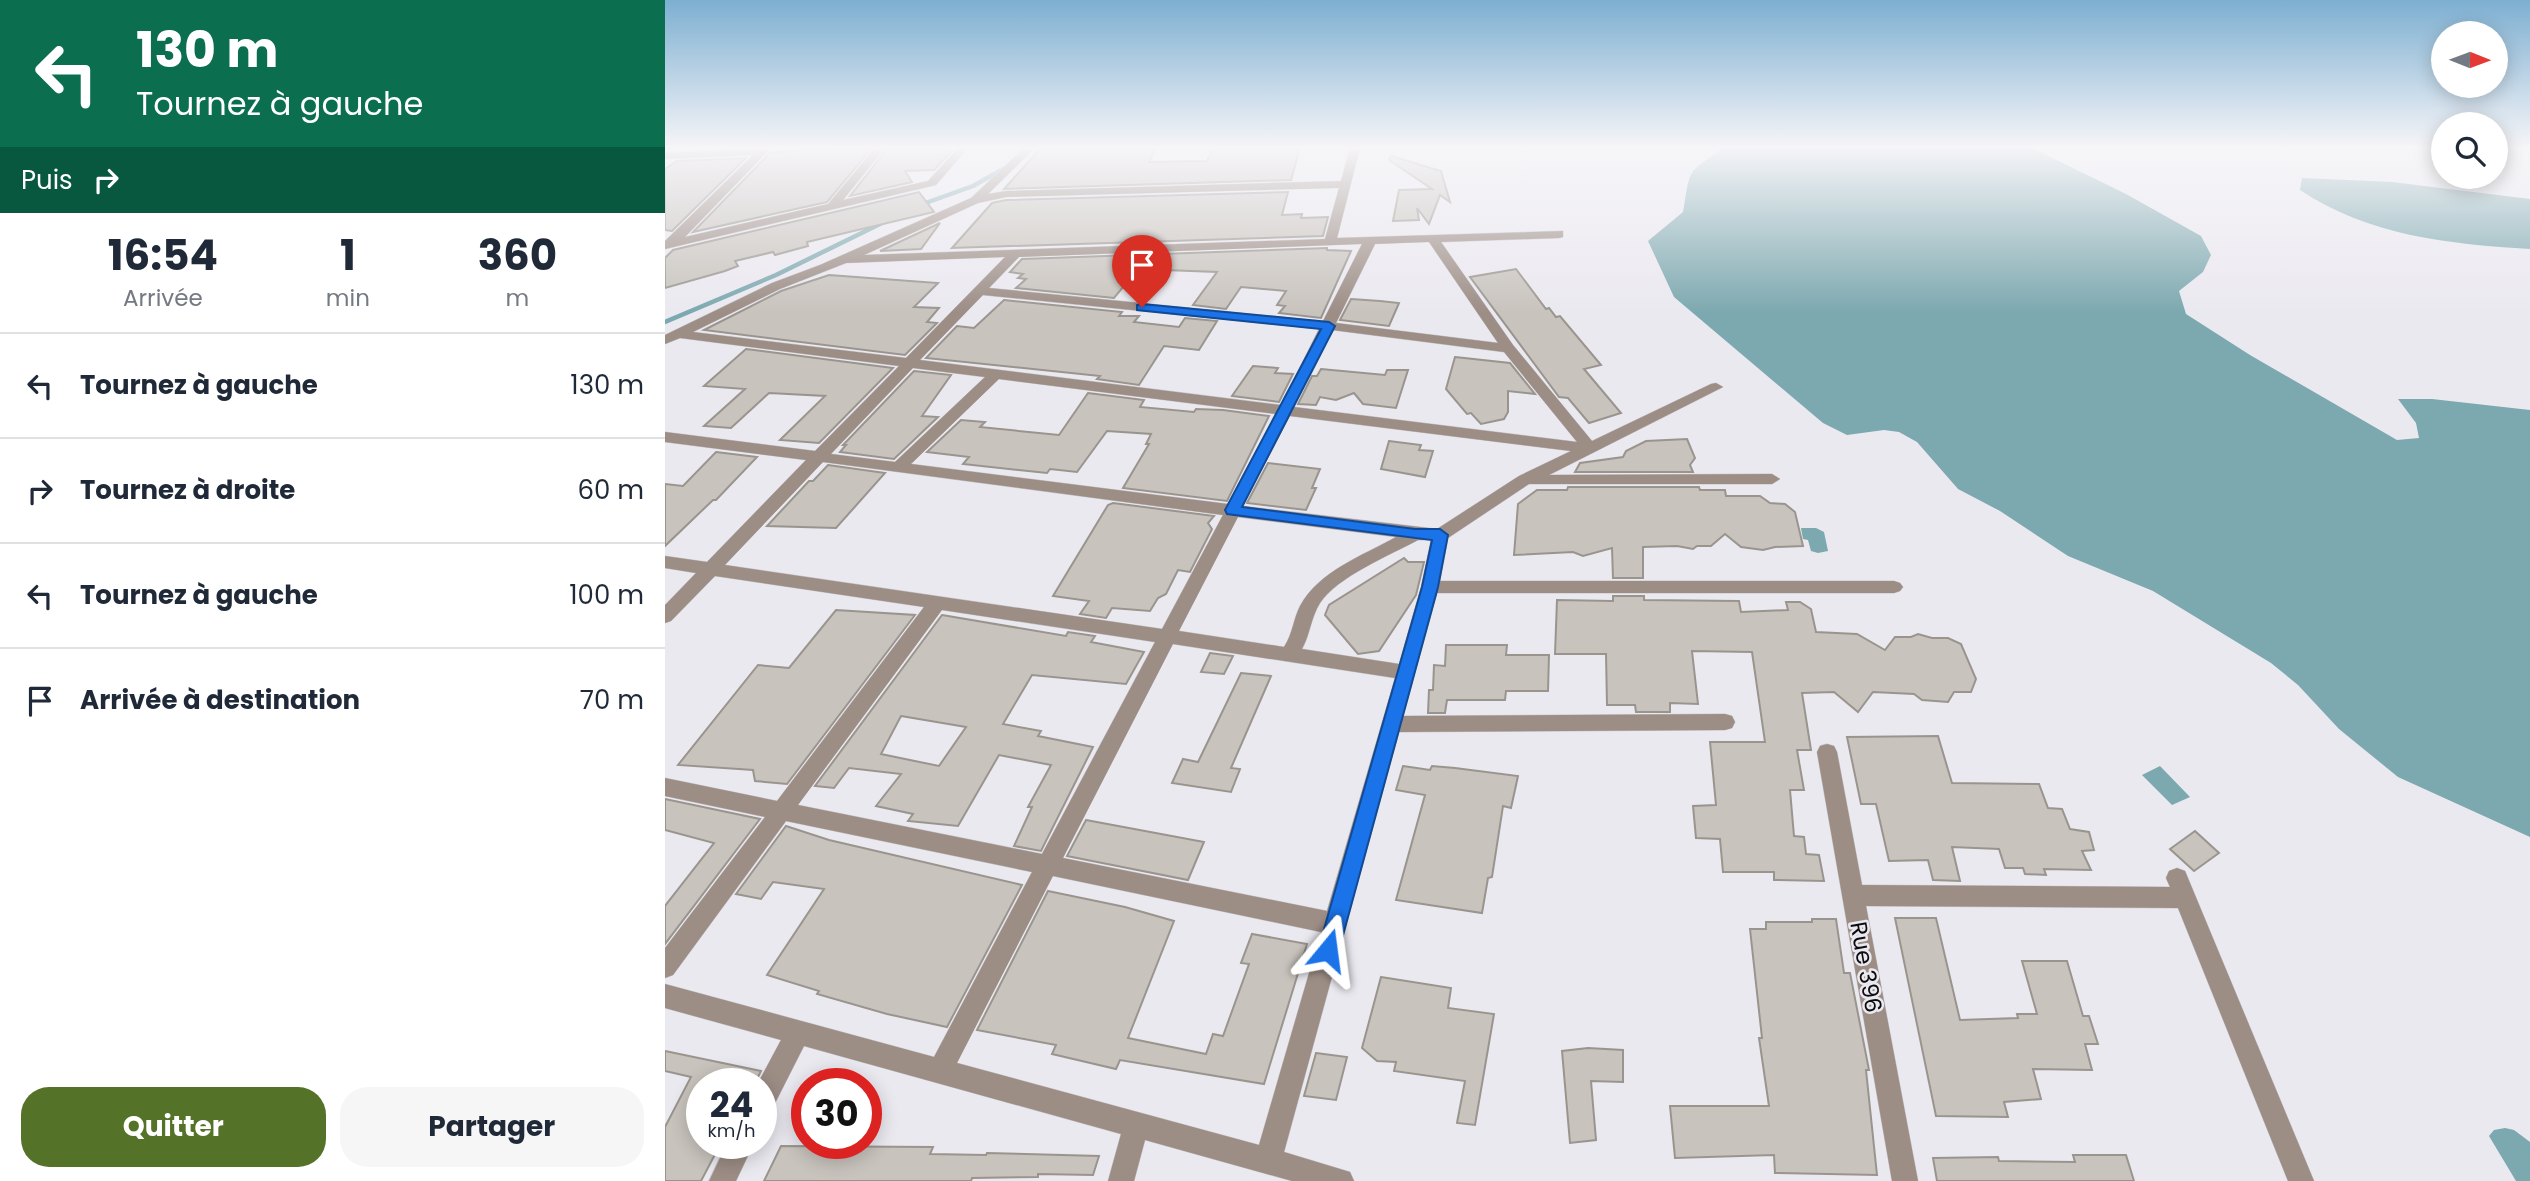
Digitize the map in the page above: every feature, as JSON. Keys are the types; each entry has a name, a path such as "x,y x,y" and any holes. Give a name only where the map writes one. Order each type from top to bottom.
{"street":[{"path":"667,246 710,203"},
{"path":"667,246 845,203"},
{"path":"665,340 776,286 968,203"},
{"path":"1330,241 1340,203"},
{"path":"844,258 1559,234"},
{"path":"1434,240 1507,348 1590,449"},
{"path":"940,1071 1285,411 1370,241"},
{"path":"665,616 1016,254"},
{"path":"981,291 1329,326 1507,348"},
{"path":"680,334 1590,449"},
{"path":"899,467 996,374"},
{"path":"665,437 1415,534 1440,535 1525,480 1716,387"},
{"path":"1525,480 1772,479"},
{"path":"1289,655 1301,633 1307,610 1329,582 1415,534"},
{"path":"1268,1161 1430,587 1440,535"},
{"path":"665,562 1406,672"},
{"path":"1430,587 1893,587"},
{"path":"665,967 937,603"},
{"path":"1392,724 1725,722"},
{"name":"Rue 396","path":"1827,752 1905,1181"},
{"path":"665,787 1336,924"},
{"path":"1853,895 2182,888 2301,1181"},
{"path":"665,996 1341,1181"},
{"path":"777,1073 798,1032"},
{"path":"1121,1181 1136,1125"},
{"path":"722,1181 733,1159"}],"water":[{"path":"1685,203 2142,203 2201,236 2211,255 2203,272 2179,291 2186,314 2250,355 2397,440 2419,438 2416,423 2398,399 2432,399 2530,410 2530,837 2398,777 2339,729 2298,685 2271,663 2153,591 2068,556 2000,511 1958,489 1917,442 1899,432 1884,430 1847,435 1823,423 1674,297 1648,241 1683,212"},
{"path":"2321,203 2530,203 2530,249 2411,235 2354,218"},
{"path":"1801,528 1816,528 1824,532 1828,551 1811,551 1808,540 1803,539"},
{"path":"2160,766 2190,797 2172,805 2142,775"},
{"path":"2494,1130 2514,1130 2530,1142 2530,1181 2516,1181 2489,1136"}],"building":[{"path":"665,203 700,203 672,231 665,230"},
{"path":"721,203 822,203 693,232"},
{"path":"872,203 927,203 934,212 807,242 808,246 775,255 773,252 735,261 738,266 665,288 665,258 673,250"},
{"path":"992,203 1285,203 1282,215 1302,214 1301,218 1328,217 1323,236 952,248"},
{"path":"1396,203 1437,203 1429,224 1417,208 1419,220 1393,221"},
{"path":"940,223 921,249 880,251"},
{"path":"1327,248 1351,251 1321,318 1279,313 1285,306 1277,305 1286,291 1241,287 1226,309 1193,305 1217,272 1138,269 1114,298 1016,288 1026,279 1018,278 1023,274 1010,272 1022,259"},
{"path":"1516,269 1546,309 1549,308 1556,317 1560,316 1601,365 1584,369 1621,413 1589,423 1568,398 1559,397 1470,277"},
{"path":"829,275 938,283 914,307 939,308 927,322 937,323 905,355 704,330 781,291"},
{"path":"1351,299 1399,303 1389,326 1340,320"},
{"path":"1004,300 1122,312 1119,316 1139,316 1134,322 1179,327 1185,318 1217,321 1199,350 1164,346 1139,385 1097,379 1100,376 926,358 957,326 974,328"},
{"path":"746,349 893,368 819,443 780,440 825,396 769,393 731,428 704,426 745,389 704,386"},
{"path":"1455,357 1510,363 1535,394 1508,391 1508,412 1504,419 1481,424 1471,413 1467,414 1446,389"},
{"path":"1253,366 1278,368 1275,373 1293,374 1279,402 1232,396"},
{"path":"1321,369 1385,375 1387,370 1408,370 1396,408 1363,404 1354,393 1336,400 1320,397 1316,405 1298,404 1312,376 1317,376"},
{"path":"914,371 951,375 922,416 938,417 894,459 840,452 846,445 843,445"},
{"path":"1088,393 1144,400 1140,407 1194,412 1196,409 1223,410 1269,416 1227,501 1123,488 1149,444 1146,444 1151,434 1107,431 1077,472 1050,469 1047,473 963,464 969,457 927,452 961,420 985,422 980,427 1059,435"},
{"path":"1687,439 1695,458 1690,465 1693,472 1575,472 1580,463 1623,457 1626,451 1646,441"},
{"path":"1389,441 1421,445 1419,450 1433,451 1425,477 1381,469"},
{"path":"716,452 757,457 716,500 665,546 665,484 683,486"},
{"path":"1268,463 1320,469 1312,488 1316,488 1306,510 1247,503"},
{"path":"828,465 885,473 836,528 767,526 809,481 813,481"},
{"path":"1568,487 1699,487 1700,490 1725,490 1726,496 1760,496 1770,503 1785,504 1795,512 1803,546 1763,550 1741,547 1725,534 1711,546 1697,546 1693,549 1677,546 1643,547 1643,578 1613,578 1612,548 1583,556 1573,552 1514,555 1518,504 1537,490 1567,490"},
{"path":"1113,503 1214,516 1208,523 1212,529 1190,572 1178,570 1166,594 1158,598 1150,611 1112,608 1106,618 1080,614 1089,601 1053,596 1108,505"},
{"path":"1404,558 1408,562 1424,562 1416,595 1379,651 1358,654 1325,615 1329,605"},
{"path":"1613,596 1644,596 1644,600 1739,601 1741,612 1788,610 1786,602 1800,602 1811,609 1816,632 1857,634 1885,650 1895,637 1918,634 1932,638 1948,638 1961,644 1976,679 1971,692 1954,692 1948,702 1922,700 1914,694 1873,692 1858,712 1834,692 1802,693 1811,750 1797,750 1804,790 1790,790 1794,836 1804,837 1806,854 1819,855 1824,881 1774,880 1774,872 1723,872 1720,839 1696,838 1693,806 1716,805 1710,742 1765,742 1752,652 1692,651 1698,704 1670,703 1670,712 1636,712 1635,705 1607,705 1606,654 1555,654 1557,600 1613,601"},
{"path":"836,610 915,615 787,784 755,781 753,770 678,765 758,665 789,668"},
{"path":"942,615 1066,636 1068,632 1095,636 1091,642 1144,652 1126,684 1032,675 1003,724 1041,731 1038,736 1093,747 1041,851 1014,846 1032,807 1028,807 1051,765 999,755 958,826 908,821 913,814 876,806 901,774 849,768 834,788 815,786","holes":["901,716 966,727 939,766 881,754"]},
{"path":"1446,645 1507,645 1506,655 1549,655 1548,691 1506,691 1505,700 1447,700 1445,713 1428,713 1429,690 1433,690 1434,665 1445,666"},
{"path":"1210,653 1233,656 1224,674 1201,672"},
{"path":"1241,673 1271,676 1231,768 1240,769 1231,792 1172,783 1183,759 1198,762"},
{"path":"1938,736 1952,783 2039,784 2048,808 2062,809 2070,829 2089,832 2094,850 2082,851 2091,870 2044,869 2046,875 2025,874 2023,868 2005,868 1999,849 1952,847 1960,881 1933,880 1928,860 1889,861 1876,804 1861,804 1847,737"},
{"path":"1403,766 1430,770 1432,766 1455,768 1518,776 1511,808 1503,806 1492,877 1488,878 1482,913 1396,900 1425,795 1396,790"},
{"path":"665,799 760,819 665,944 665,906 714,843 665,830"},
{"path":"1086,820 1204,842 1188,880 1067,856"},
{"path":"786,826 829,840 1022,885 947,1027 887,1014 817,994 819,991 767,975 824,889 773,882 761,899 736,894"},
{"path":"2195,831 2219,853 2194,871 2170,849"},
{"path":"1048,891 1125,907 1174,921 1128,1038 1206,1054 1213,1034 1223,1036 1249,964 1241,963 1252,934 1307,944 1264,1084 1120,1060 1116,1069 1052,1054 1056,1045 977,1030"},
{"path":"1895,918 1936,918 1960,1020 2018,1018 2017,1014 2037,1014 2022,961 2067,961 2083,1016 2089,1016 2098,1044 2085,1044 2092,1070 2033,1069 2041,1099 2004,1102 2008,1117 1936,1116"},
{"path":"1812,919 1836,919 1844,973 1850,973 1869,1070 1866,1070 1877,1175 1775,1173 1774,1155 1675,1158 1670,1106 1769,1106 1759,1038 1762,1038 1750,929 1766,929 1766,922 1812,922"},
{"path":"1381,977 1451,988 1448,1008 1494,1014 1475,1125 1457,1123 1465,1081 1394,1071 1396,1062 1377,1061 1362,1048"},
{"path":"1588,1048 1623,1050 1623,1082 1591,1081 1596,1140 1570,1143 1562,1051"},
{"path":"665,1051 747,1068 686,1068 686,1076 665,1071"},
{"path":"1316,1053 1347,1057 1336,1100 1304,1096"},
{"path":"686,1087 686,1159 713,1159 701,1181 665,1181 665,1127"},
{"path":"781,1146 791,1146 791,1159 882,1159 882,1147 933,1147 930,1154 1099,1156 1093,1175 1038,1174 1038,1177 972,1178 971,1181 764,1181"},
{"path":"2073,1155 2126,1155 2134,1181 1937,1181 1933,1158 1998,1157 1999,1161 2075,1162"}],"waterway":[{"path":"920,205 925,203"},
{"path":"665,322 776,275 884,222"}],"route":[{"path":"1142,307 1329,326 1233,510 1440,535 1430,587 1328,950"}]}
